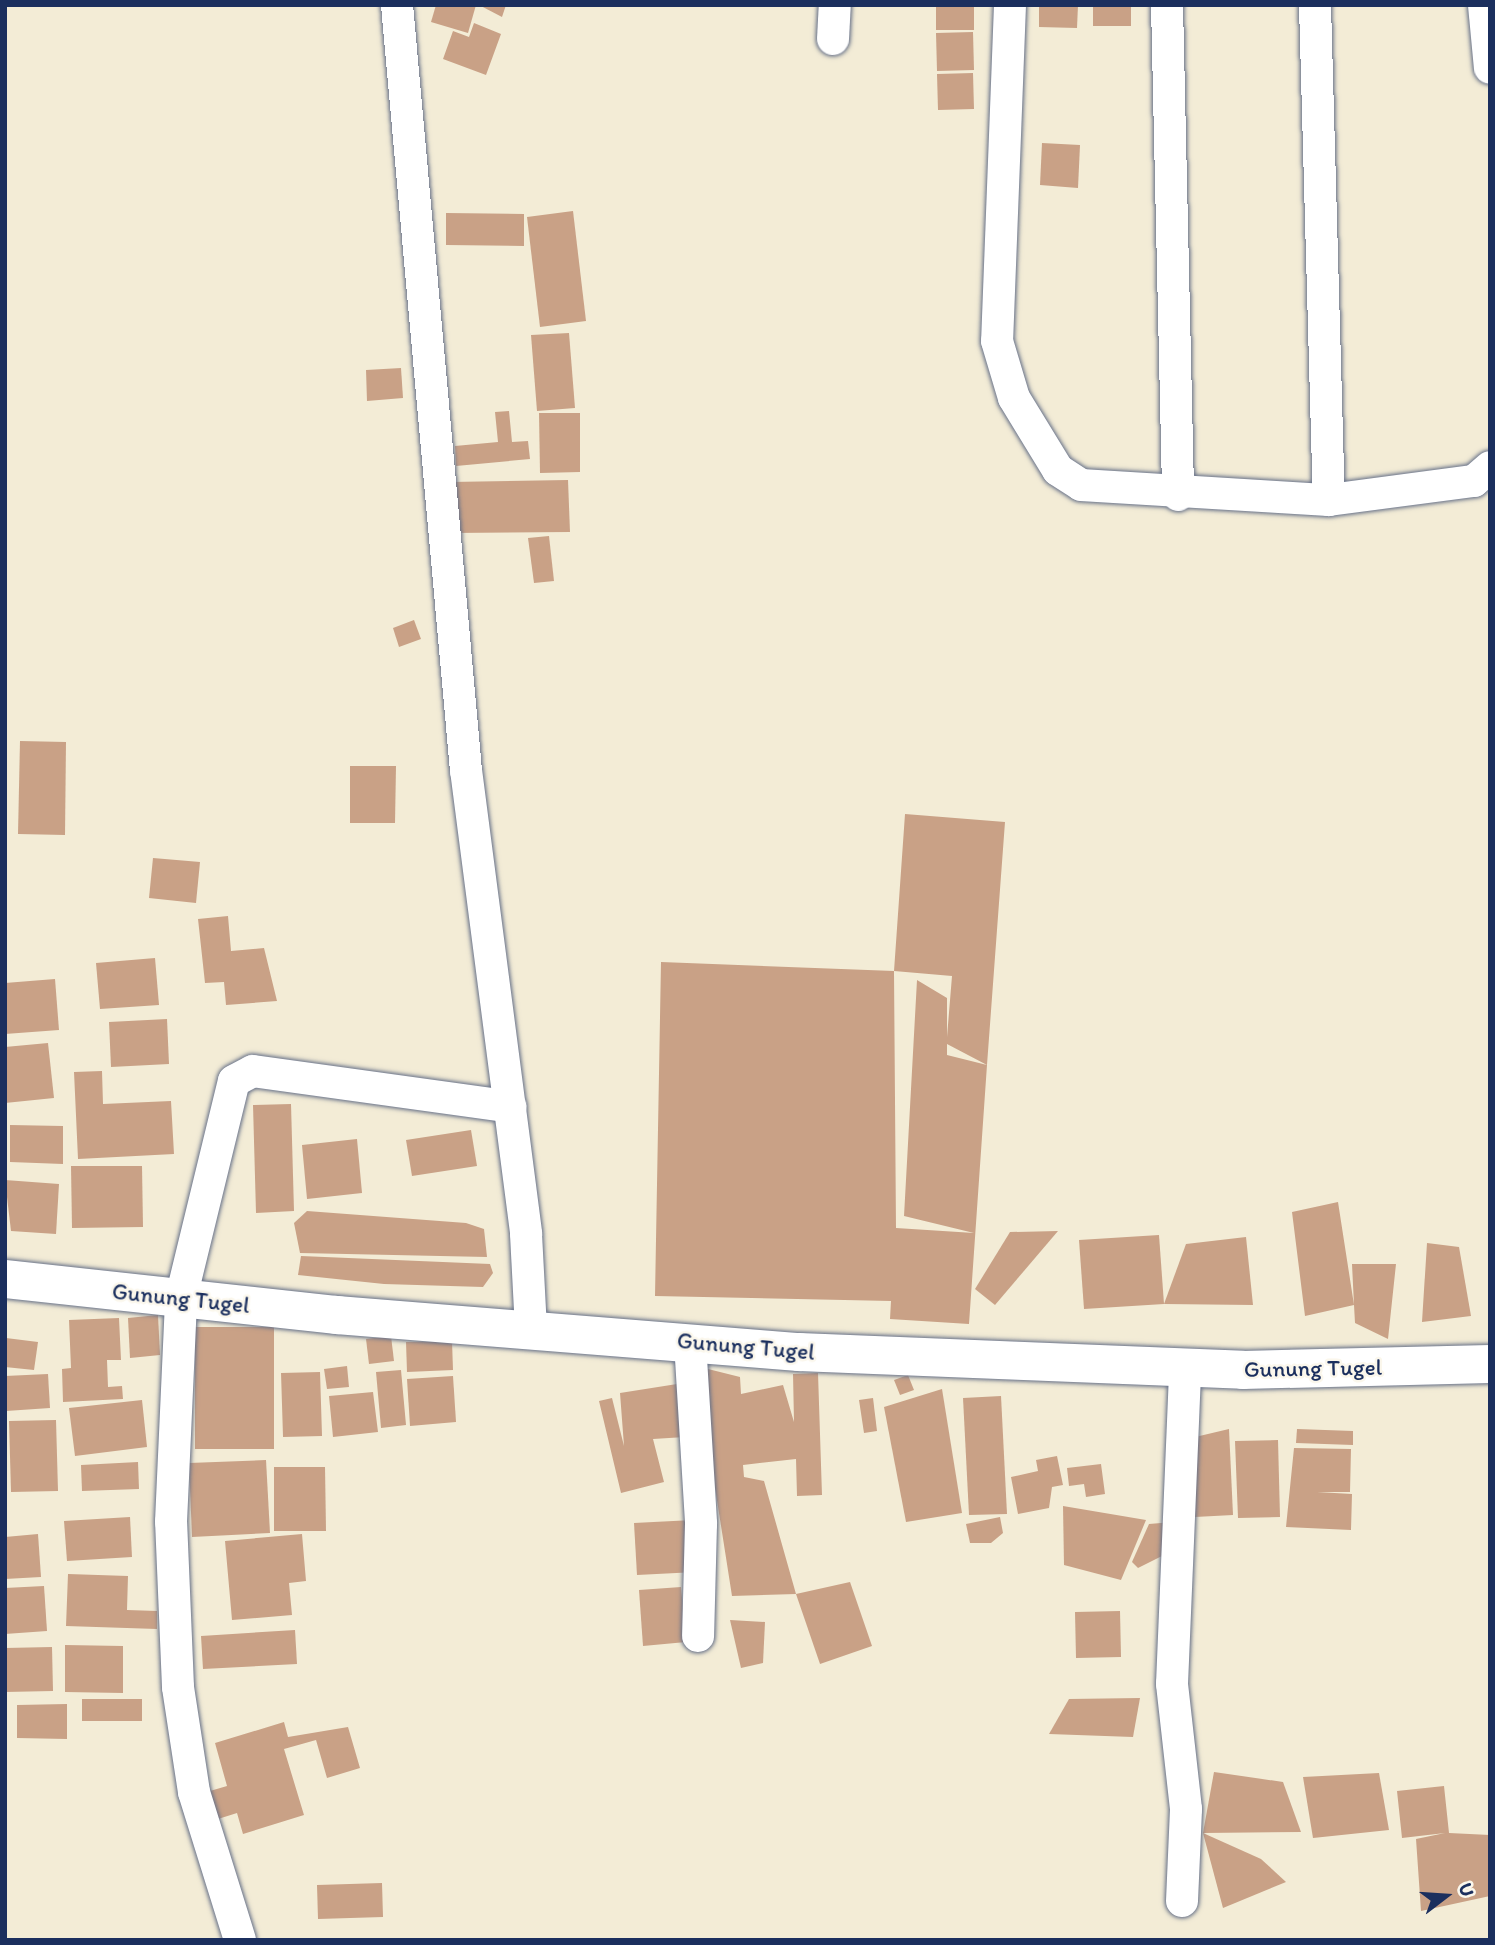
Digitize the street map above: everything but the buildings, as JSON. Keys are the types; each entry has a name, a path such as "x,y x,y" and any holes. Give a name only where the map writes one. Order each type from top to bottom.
{"main road":[{"name":"Gunung Tugel","path":"5,1279 181,1298 690,1342 1185,1368 1490,1364"}],"street":[{"path":"397,5 466,770 511,1107 531,1329"},
{"path":"833,39 835,5"},
{"path":"1010,5 996,341 1014,398 1040,447 1081,485 1178,495 1329,500 1474,481 1490,467"},
{"path":"1167,5 1178,495"},
{"path":"1315,5 1329,500"},
{"path":"1484,5 1490,68"},
{"path":"240,1940 194,1792 178,1687 171,1522 181,1298 230,1094 243,1073 511,1107"},
{"path":"690,1342 701,1524 698,1636"},
{"path":"1182,1901 1185,1809 1172,1684 1185,1368"}]}
